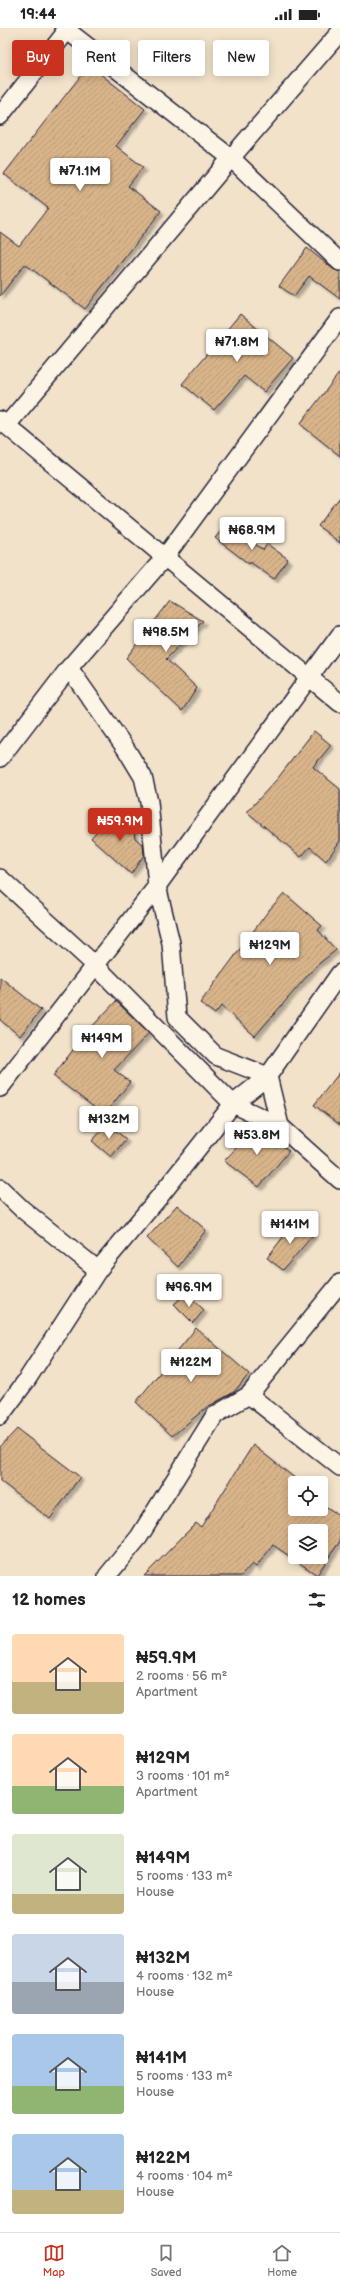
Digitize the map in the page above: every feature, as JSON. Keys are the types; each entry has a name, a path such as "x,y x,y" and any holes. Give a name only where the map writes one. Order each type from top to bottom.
{"street":[{"path":"0,116 67,29 231,158 340,262"},
{"path":"340,32 3,422 340,703"},
{"path":"0,758 69,668 165,557 340,318"},
{"path":"0,1088 157,886 340,636"},
{"path":"69,668 126,749 143,777 150,802 157,886 171,942 178,1017 216,1056 268,1076"},
{"path":"0,878 96,966 233,1104 280,1126 340,1180"},
{"path":"0,1416 26,1381 98,1270 160,1196 233,1104 268,1076 340,973"},
{"path":"268,1076 280,1126"},
{"path":"0,1188 22,1209 98,1270"},
{"path":"107,1576 139,1537 215,1415 249,1395 340,1283"},
{"path":"249,1395 340,1467"}],"building":[{"path":"80,76 103,76 145,109 116,146 143,167 128,186 161,211 85,309 25,264 0,296 0,232 19,246 48,208 4,174"},
{"path":"307,248 333,269 340,272 340,299 309,276 294,296 279,286"},
{"path":"240,314 293,358 264,392 244,376 214,410 182,384"},
{"path":"340,372 340,456 300,424"},
{"path":"340,497 340,543 318,526"},
{"path":"227,523 263,550 267,544 288,559 274,579 250,562 249,564 215,538"},
{"path":"170,601 203,621 166,659 197,688 182,711 126,658"},
{"path":"314,731 331,745 313,767 340,789 340,841 326,861 310,847 301,857 247,812 278,778"},
{"path":"114,811 133,826 135,838 143,845 144,855 131,874 91,838"},
{"path":"284,893 322,926 318,930 336,950 315,967 255,1036 221,1006 215,1014 200,1003 269,910"},
{"path":"0,977 41,1010 20,1036 0,1020"},
{"path":"116,1001 149,1033 114,1070 130,1082 104,1115 53,1076 86,1033"},
{"path":"340,1072 340,1125 314,1105"},
{"path":"107,1124 126,1139 111,1157 92,1141"},
{"path":"257,1126 289,1151 259,1187 224,1161"},
{"path":"177,1205 206,1230 178,1267 147,1238"},
{"path":"296,1220 313,1235 283,1270 267,1258"},
{"path":"186,1293 204,1310 193,1323 174,1304"},
{"path":"196,1328 249,1374 234,1392 207,1407 172,1436 136,1402"},
{"path":"17,1429 80,1477 50,1519 0,1481 0,1447"},
{"path":"253,1445 292,1476 288,1476 288,1516 328,1516 328,1508 340,1516 340,1541 328,1559 328,1524 288,1524 288,1555 273,1545 256,1567 252,1564 241,1576 144,1576 196,1523 201,1527"},
{"path":"301,1564 324,1564 317,1575"}]}
